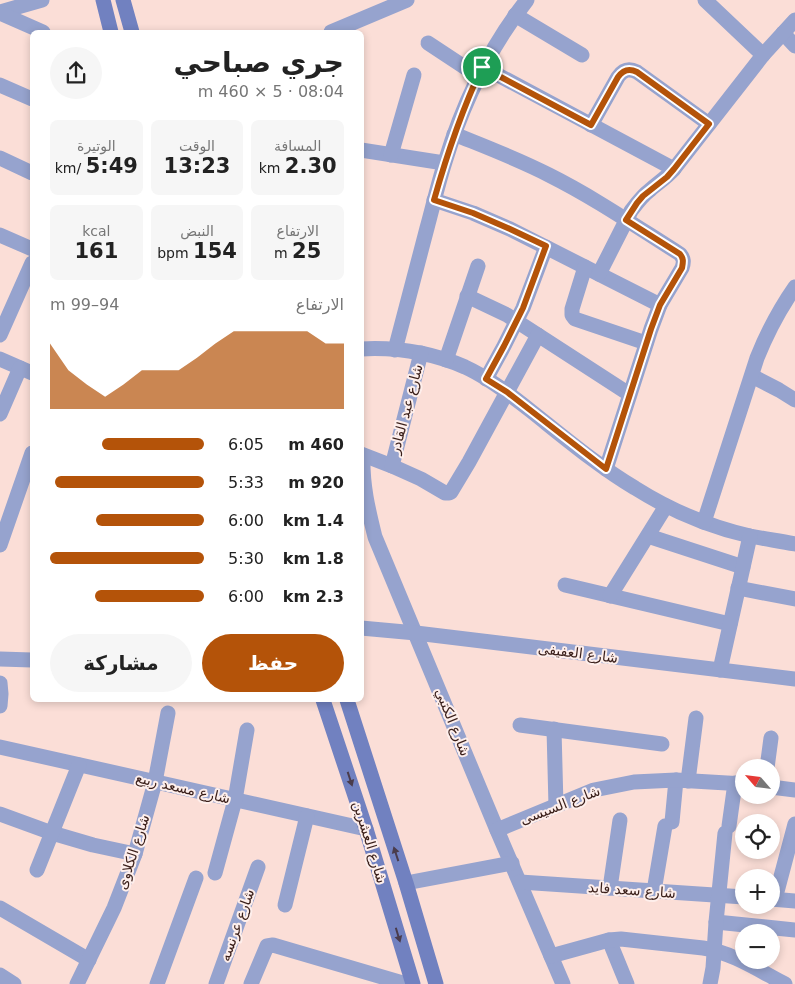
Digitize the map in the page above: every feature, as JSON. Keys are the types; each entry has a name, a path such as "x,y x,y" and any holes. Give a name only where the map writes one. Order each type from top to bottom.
{"main road":[{"path":"103,0 110,30"},
{"path":"123,0 131,28"},
{"name":"شارع العشرين","path":"325,702 413,984"},
{"name":"شارع العشرين","path":"348,702 406,883 436,984"},
{"path":"339,745 360,739"}],"street":[{"path":"0,13 42,0"},
{"path":"336,30 407,0"},
{"path":"395,350 444,163 454,134 480,72 498,41 527,0"},
{"path":"706,0 763,55"},
{"path":"0,13 38,30"},
{"path":"515,16 582,55"},
{"path":"646,343 575,319 572,315 572,309 592,270 637,203 674,169 763,55 795,20"},
{"path":"783,32 795,46"},
{"path":"428,43 480,72 591,125 674,169"},
{"path":"591,125 621,72 632,69 709,124"},
{"path":"391,154 414,75"},
{"path":"0,85 30,98"},
{"path":"454,134 548,174 588,196 680,254 683,258 682,268 660,305 646,343 606,469"},
{"path":"364,150 444,163"},
{"path":"0,158 30,172"},
{"path":"434,200 473,213 510,229 660,305"},
{"path":"0,235 30,248"},
{"path":"486,379 517,321 546,246"},
{"path":"446,360 478,266"},
{"path":"0,335 30,268"},
{"path":"704,522 757,358 779,310 795,287"},
{"path":"467,296 517,321 629,394"},
{"path":"364,456 421,479 445,493 453,490 538,335"},
{"path":"364,349 421,353 467,368 507,392 606,469 635,489 666,506 704,522 750,536 795,544"},
{"name":"شارع عبد القادر","path":"392,466 421,353"},
{"path":"0,359 26,371 0,414"},
{"path":"752,376 795,400"},
{"path":"0,545 30,459"},
{"name":"شارع الكتبي","path":"364,487 375,537 563,984"},
{"path":"610,596 666,506"},
{"path":"648,536 743,567"},
{"path":"720,670 750,536"},
{"path":"565,585 730,624"},
{"path":"738,588 795,599"},
{"name":"شارع العفيفى","path":"364,628 795,679"},
{"path":"0,659 30,660"},
{"path":"0,683 0,706"},
{"name":"شارع الكلاوى","path":"77,984 114,908 135,854 155,782 168,713"},
{"path":"654,891 696,718"},
{"path":"520,725 662,744"},
{"path":"554,729 556,806"},
{"path":"215,873 235,800 247,730"},
{"path":"768,759 772,738"},
{"name":"شارع مسعد ربيع","path":"0,747 366,829"},
{"path":"37,870 79,765"},
{"name":"شارع السيسى","path":"497,830 594,790 634,782 682,780 735,784"},
{"path":"780,788 795,790"},
{"path":"710,984 727,830 735,802"},
{"path":"0,814 52,833 93,845 135,854"},
{"path":"284,905 307,816"},
{"path":"610,888 620,820"},
{"path":"780,875 795,824"},
{"path":"406,883 512,863"},
{"name":"شارع عرنسه","path":"216,984 258,867"},
{"path":"157,984 196,878"},
{"name":"شارع سعد فايد","path":"520,882 735,897"},
{"path":"780,900 795,901"},
{"path":"0,908 89,960"},
{"path":"716,922 795,930"},
{"path":"551,956 609,940 621,939 714,950 728,955 785,984"},
{"path":"609,940 627,984"},
{"path":"251,984 267,946 270,945 406,984"},
{"path":"0,975 14,984"}],"route":[{"path":"482,67 591,125 621,72 632,69 709,124 674,169 643,196 626,220 680,254 683,258 683,263 682,268 660,305 651,329 606,469 507,392 486,379 523,308 546,246 473,213 434,200 454,134 482,67"}]}
